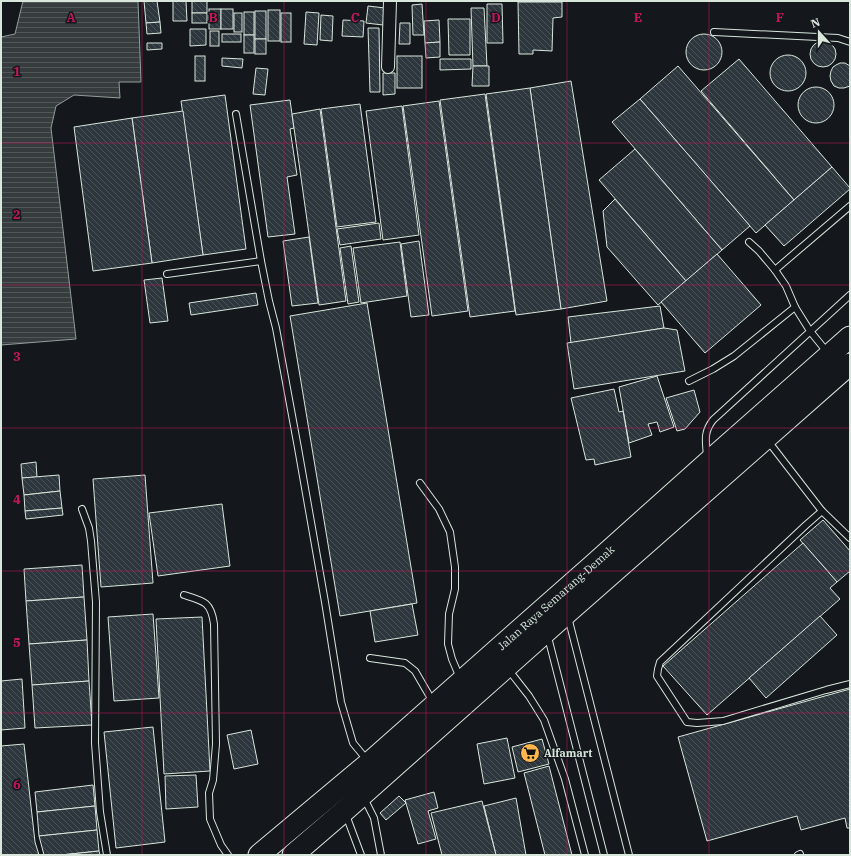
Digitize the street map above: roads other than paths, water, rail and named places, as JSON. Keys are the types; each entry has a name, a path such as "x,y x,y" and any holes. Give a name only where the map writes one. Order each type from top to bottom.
{"highway":[{"name":"Jalan Raya Semarang-Demak","path":"259,855 369,763 850,337"},
{"name":"Jalan Raya Semarang-Demak","path":"293,855 850,364"}],"street":[{"path":"388,67 390,1"}],"lane":[{"path":"714,32 838,38 850,42"},
{"path":"236,114 260,261 276,328 327,610 341,702 353,743 369,763"},
{"path":"775,270 850,206"},
{"path":"749,242 775,270 786,286 795,307 810,331 830,355"},
{"path":"167,274 260,261"},
{"path":"707,463 706,432 708,426 713,420 850,295"},
{"path":"689,381 734,356 795,307"},
{"path":"765,439 822,511 850,538"},
{"path":"420,483 439,509 450,532 455,567 455,589 449,614 448,644 452,659 462,681"},
{"path":"82,509 89,528 91,541 96,602 95,743 100,812 107,855"},
{"path":"822,511 660,662 657,676 687,722 696,723 723,721 850,684"},
{"path":"184,595 202,600 210,608 214,624 216,744 213,780 209,793 210,819 220,845 228,855"},
{"path":"567,613 629,855"},
{"path":"548,631 549,641 604,855"},
{"path":"370,658 405,663 415,671 435,705"},
{"path":"507,667 529,696 544,720 565,778 585,855"},
{"path":"362,795 374,818 381,855"},
{"path":"344,811 361,855"}],"place":[{"name":"Alfamart","path":"530,753"}]}
